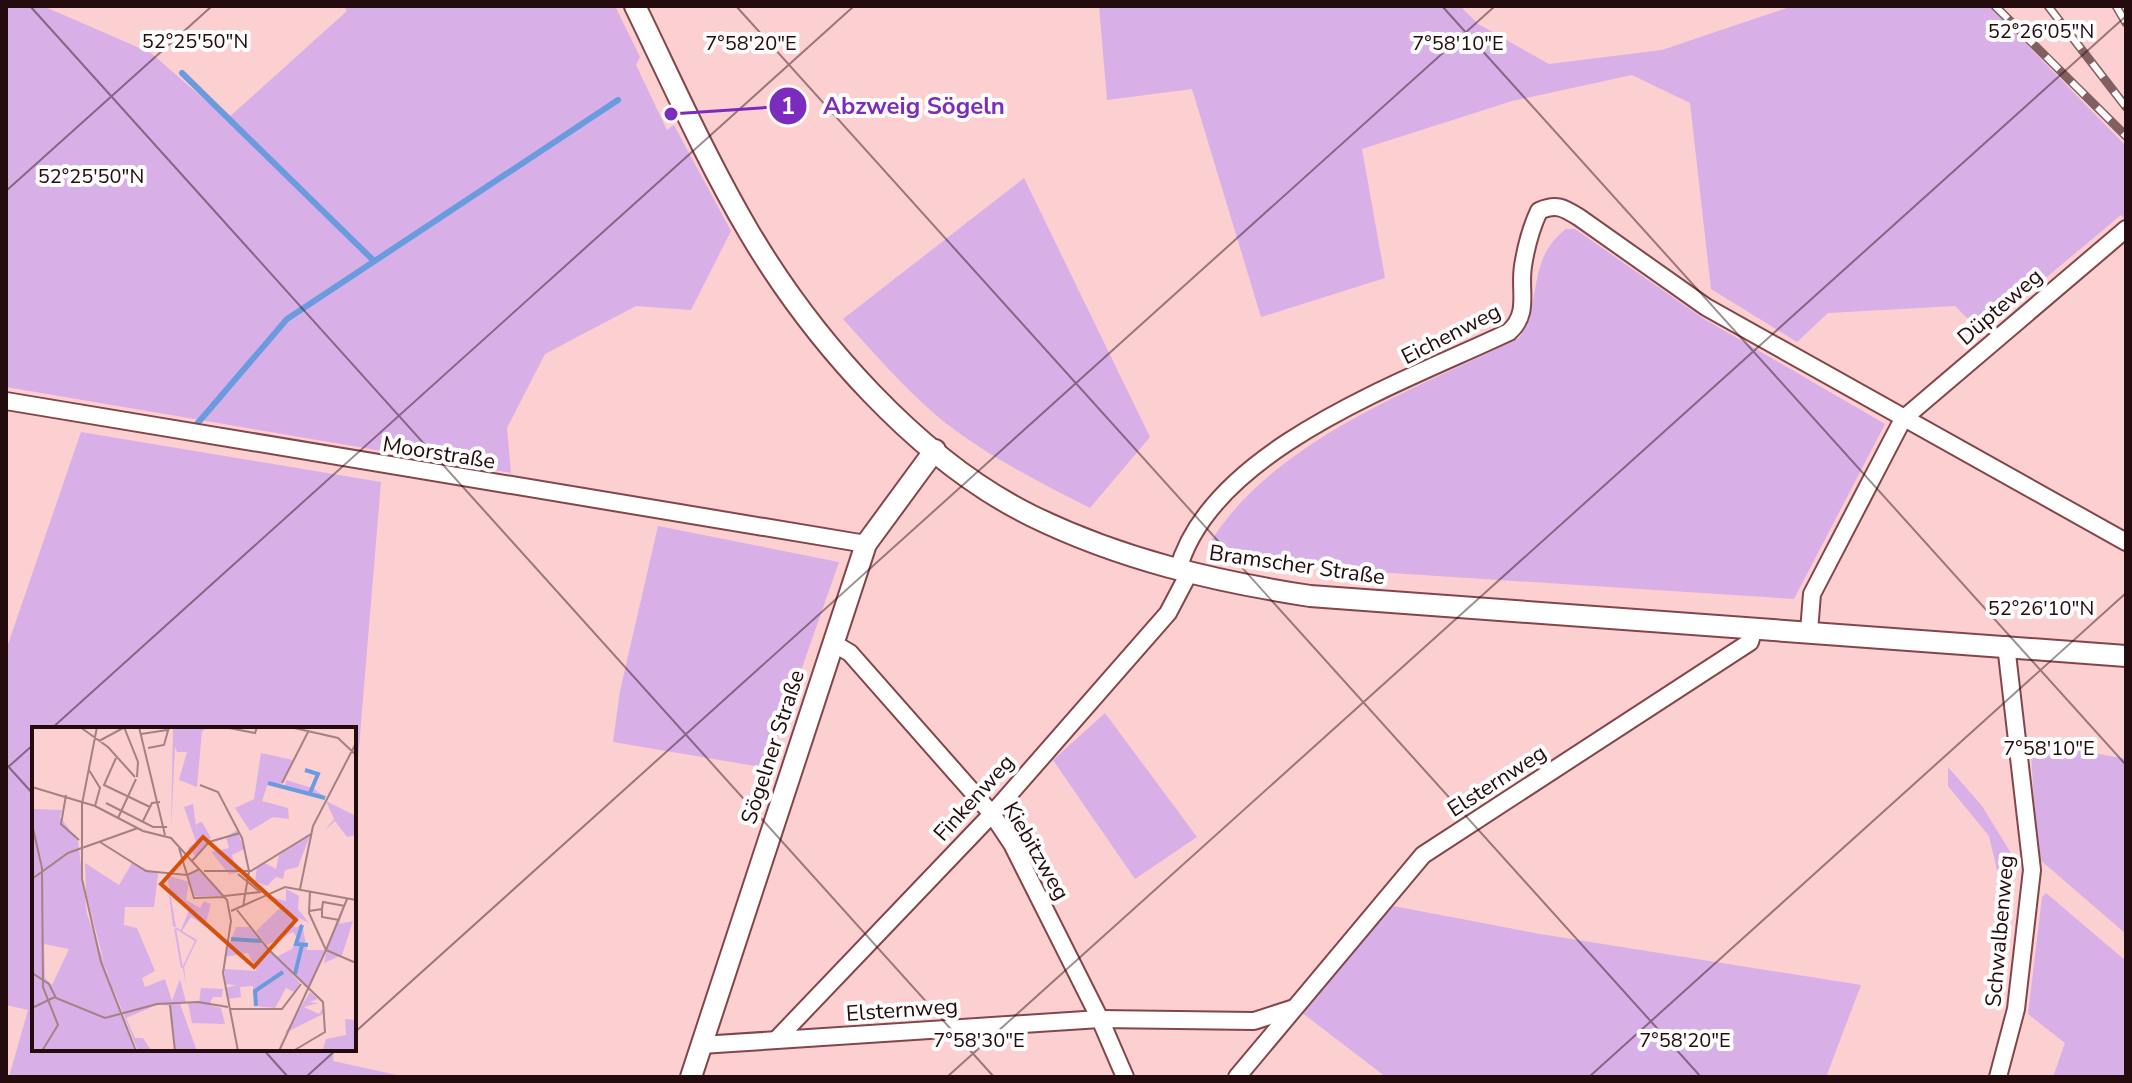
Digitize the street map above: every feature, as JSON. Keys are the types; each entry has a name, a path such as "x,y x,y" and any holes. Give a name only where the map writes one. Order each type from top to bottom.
{"street":[{"name":"Bramscher Straße","path":"635,6 720,181 774,270 819,333 859,378 935,450 1031,515 1121,553 1183,572 1310,596 2126,656"},
{"name":"Eichenweg","path":"1183,572 1186,545 1209,512 1252,467 1305,430 1509,332 1519,323 1523,309 1522,269 1533,225 1539,211 1551,206 1563,207 1580,218 1706,307 2126,542"},
{"name":"Düpteweg","path":"1903,419 2126,229"},
{"name":"Moorstraße","path":"6,401 866,544"},
{"path":"1809,631 1812,594 1903,419"},
{"name":"Sögelner Straße","path":"691,1077 866,544 935,450"},
{"name":"Finkenweg","path":"776,1040 992,814 1168,613 1183,572"},
{"name":"Elsternweg","path":"1237,1077 1423,855 1750,642 1754,628"},
{"name":"Kiebitzweg","path":"833,643 850,653 992,814 1012,844 1100,1019 1125,1077"},
{"name":"Schwalbenweg","path":"1998,1077 2016,1009 2032,870 2006,645"},
{"name":"Elsternweg","path":"701,1045 1100,1019 1254,1021 1295,1008"}],"shaded area":[{"path":"6,6 43,6 151,53 227,119 347,11 344,6 615,6 640,57 636,65 667,130 674,125 731,231 691,310 636,306 545,354 507,428 511,473 6,387"},
{"path":"1099,6 1460,6 1478,24 1549,64 1662,50 1793,6 1989,6 2126,146 2126,221 2121,215 1981,332 1955,306 1828,313 1797,342 1711,289 1690,103 1632,75 1512,101 1362,149 1385,278 1261,317 1192,89 1107,100"},
{"path":"1024,178 1150,437 1090,508 1011,466 955,430 912,393 843,319"},
{"path":"1566,229 1575,229 1701,317 1885,424 1794,599 1298,567 1207,548 1234,511 1267,478 1305,449 1390,399 1519,338 1527,323 1545,253"},
{"path":"81,432 381,482 356,783 356,727 32,727 32,1051 334,1051 333,1061 406,1077 9,1077 28,1010 6,1005 6,650"},
{"path":"658,526 839,562 767,768 613,742 620,691"},
{"path":"1105,713 1197,837 1135,879 1053,760"},
{"path":"2030,741 2126,759 2126,934 2038,858"},
{"path":"1948,767 1982,806 2014,858 2004,995 1995,991 1998,874 1989,836 1948,786"},
{"path":"2046,893 2126,961 2126,1077 2053,1077 2065,1043 2028,1014 2042,897"},
{"path":"1393,906 1540,934 1861,985 1826,1077 1386,1077 1301,1012"}],"waterway":[{"path":"182,73 374,261"},
{"path":"197,424 287,319 618,100"}],"railway":[{"path":"1995,6 2126,136"},
{"path":"2048,6 2126,107"},
{"path":"2116,6 2126,23"}],"place":[{"name":"Abzweig Sögeln","path":"671,114"}]}
